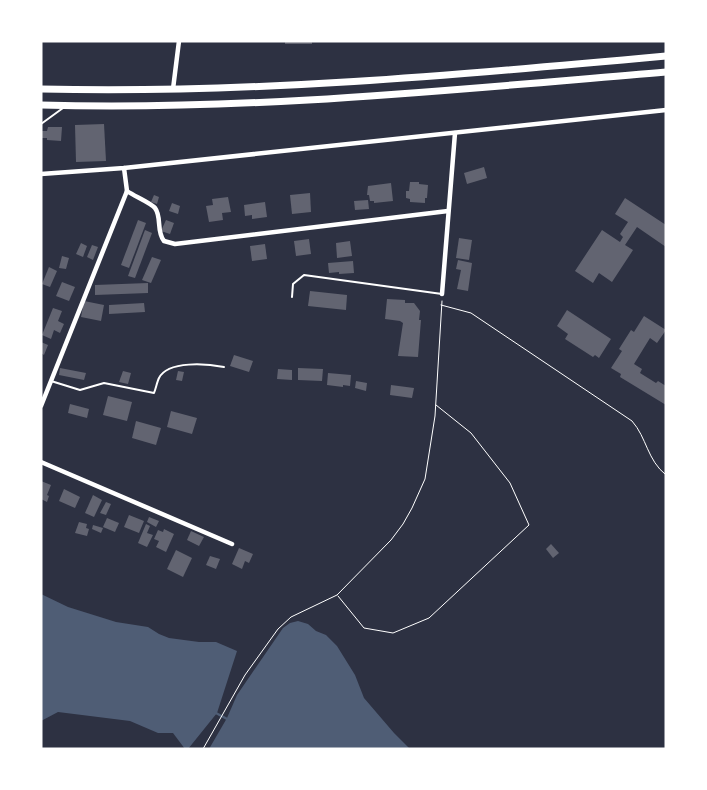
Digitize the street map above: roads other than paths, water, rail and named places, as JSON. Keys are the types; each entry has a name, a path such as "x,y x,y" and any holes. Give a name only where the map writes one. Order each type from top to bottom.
{"highway":[{"path":"41,89 174,89 397,80 666,56"},
{"path":"41,105 246,102 398,94 666,72"}],"street":[{"path":"174,89 179,41"},
{"path":"41,174 124,168 666,110"},
{"path":"442,294 455,134"},
{"path":"41,406 127,191 124,168"},
{"path":"127,191 156,209 160,236 164,242 175,244 448,211"},
{"path":"41,462 232,544"}],"lane":[{"path":"41,124 66,106"},
{"path":"292,297 293,284 304,275 442,294"},
{"path":"51,382 80,390 104,384 154,393 160,376 170,368 210,364 224,367"}],"water":[{"path":"41,594 68,607 116,622 148,627 169,638 216,642 237,651 217,713 188,749 185,749 173,733 158,733 130,721 58,712 41,721"},
{"path":"298,621 308,624 316,631 326,635 337,646 355,675 364,698 410,749 209,749 227,718 237,695 283,628 290,623"}],"waterway":[{"path":"214,712 229,720"}]}
